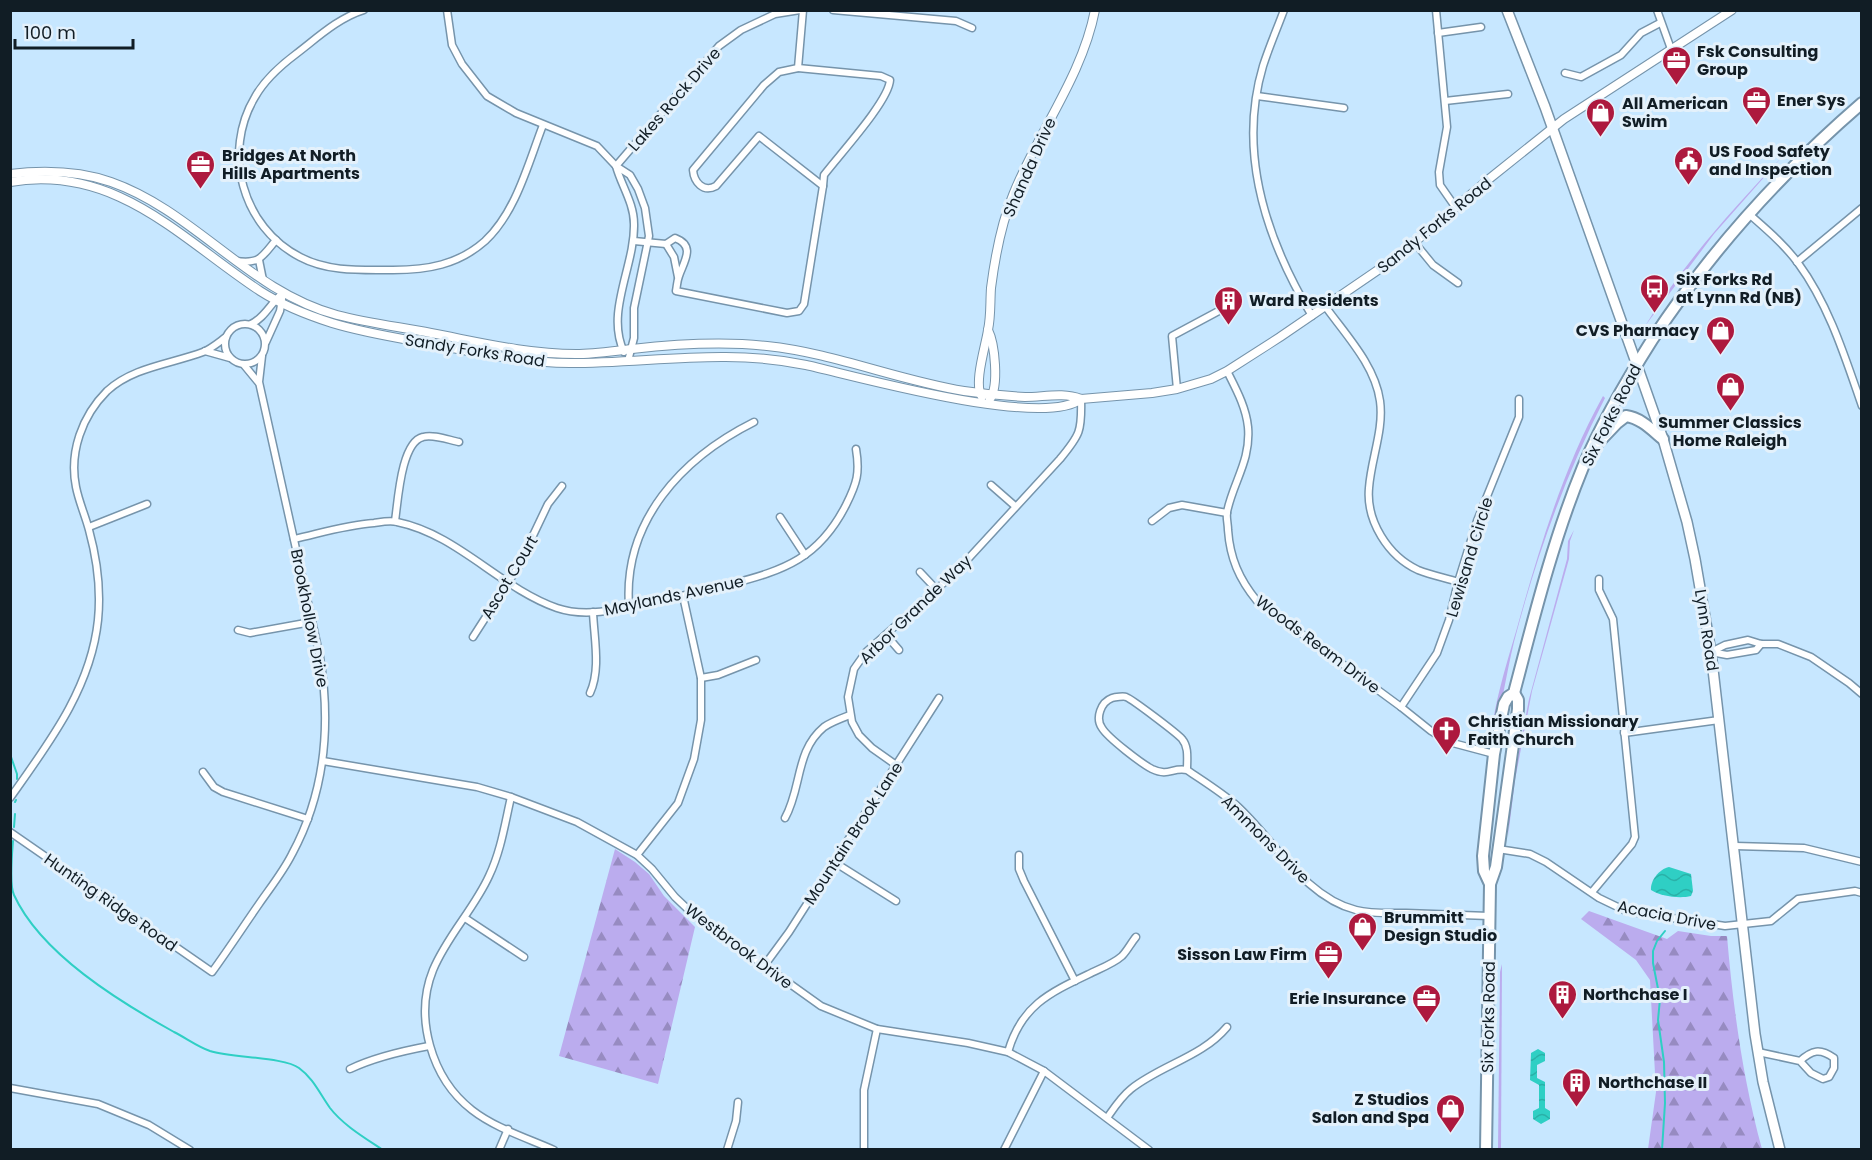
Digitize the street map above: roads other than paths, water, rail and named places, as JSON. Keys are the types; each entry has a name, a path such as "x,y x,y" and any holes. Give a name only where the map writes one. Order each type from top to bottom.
{"main road":[{"name":"Lynn Road","path":"1507,10 1663,439 1695,559 1711,652 1758,1052 1780,1149"},
{"name":"Six Forks Road","path":"1490,884 1484,871 1483,856 1494,754 1504,704 1514,693 1553,548 1591,449 1636,364 1696,275 1748,213 1796,162 1862,103"},
{"path":"1591,449 1626,416 1644,423 1663,439"},
{"name":"Six Forks Road","path":"1486,1149 1490,884 1495,874 1518,709 1518,700 1514,693"}],"street":[{"path":"364,10 334,25 281,66 264,83 246,117 239,154 241,184 255,217 276,240 299,256 326,267 362,270 417,270 456,261 469,255 502,222 512,203 543,125"},
{"path":"447,10 452,45 462,64 487,96 516,113 597,146 616,166 630,175 638,189 645,208 649,236 634,308 634,338 627,349 628,361"},
{"path":"798,68 801,10"},
{"name":"Lakes Rock Drive","path":"616,166 719,46 741,30 775,14 801,10"},
{"path":"833,10 956,21 972,28"},
{"name":"Shanda Drive","path":"979,393 994,271 1009,206 1030,157 1086,48 1095,10"},
{"path":"1284,10 1263,68 1257,96 1254,142 1260,196 1276,243 1312,315"},
{"path":"1436,10 1448,127 1439,172 1440,185 1456,207"},
{"path":"1657,10 1671,49"},
{"name":"Sandy Forks Road","path":"10,174 61,172 111,182 164,209 283,293 336,315 482,343 554,354 720,343 767,346 836,359 931,385 993,395 1027,397 1070,394 1081,399 1152,393 1178,389 1211,379 1227,371 1376,273 1552,129 1732,10"},
{"path":"1565,73 1581,77 1621,55 1641,33 1660,23"},
{"path":"1438,33 1481,27"},
{"path":"634,241 666,244 675,238 688,248 676,291 787,313 799,311 804,304 823,186 824,175 875,109 890,86 890,80 881,75 798,68 778,72 764,85 693,170 694,180 700,186 711,189 759,136 823,186"},
{"path":"1445,101 1508,94"},
{"path":"1257,96 1344,108"},
{"path":"616,166 634,220 634,241 617,324 618,340 627,349"},
{"name":"Sandy Forks Road","path":"10,183 42,180 78,183 131,201 166,222 214,258 283,304 314,317 357,330 507,358 550,363 732,355 771,359 986,404 1052,407 1074,405 1081,399"},
{"path":"1797,262 1862,208"},
{"path":"1748,213 1797,262 1818,295 1843,351 1862,406"},
{"path":"235,261 252,263 259,260 276,240"},
{"path":"1415,243 1433,265 1458,283"},
{"path":"666,244 676,261 678,278"},
{"path":"259,260 264,281"},
{"path":"676,261 684,264"},
{"path":"10,798 64,720 83,680 95,639 99,600 98,569 89,527 79,499 74,468 77,442 86,418 106,392 130,376 166,362 206,351 226,337 233,327 251,324 260,319 275,299 283,293"},
{"name":"Brookhollow Drive","path":"212,972 286,866 308,819 323,761 326,721 324,686 259,382 265,339 283,304 283,293"},
{"path":"1178,389 1172,336 1228,306"},
{"path":"1325,306 1370,370 1380,402 1378,438 1368,489 1372,517 1381,536 1396,555 1417,569 1458,582"},
{"path":"251,324 259,329 265,339"},
{"name":"Shanda Drive","path":"988,330 993,341 993,395"},
{"path":"226,337 225,343 229,356"},
{"name":"Brookhollow Drive","path":"206,351 229,356 244,364 259,382"},
{"path":"244,364 254,363 262,356"},
{"name":"Woods Ream Drive","path":"1227,371 1242,402 1248,427 1247,449 1242,472 1227,513 1229,544 1234,566 1246,587 1257,601 1431,731 1449,742 1494,754"},
{"path":"979,393 986,404 993,395"},
{"name":"Arbor Grande Way","path":"850,715 848,697 854,669 866,652 956,572 1075,442 1082,427 1081,399"},
{"name":"Lewisand Circle","path":"1401,707 1437,653 1449,620 1477,521 1519,417 1519,399"},
{"path":"629,606 628,582 633,550 642,527 663,495 686,468 708,449 726,436 754,422"},
{"path":"394,521 408,451 414,441 424,436 459,442"},
{"name":"Maylands Avenue","path":"294,539 350,525 394,521 428,533 468,555 534,597 557,608 593,612 682,596 770,574 805,555 821,543 836,525 853,491 859,468 856,449"},
{"path":"991,485 1015,506"},
{"name":"Ascot Court","path":"472,637 528,549 553,496 562,486"},
{"path":"89,527 147,504"},
{"path":"1152,521 1169,508 1182,505 1227,513"},
{"path":"780,517 805,555"},
{"path":"920,572 936,589"},
{"path":"1592,892 1635,837 1613,619 1599,590 1599,579"},
{"path":"637,855 678,803 694,759 701,720 701,678 682,596"},
{"path":"590,693 595,682 596,671 593,612"},
{"path":"238,630 250,633 311,622"},
{"path":"886,635 900,650"},
{"path":"1711,652 1725,645 1748,640 1761,644 1778,644 1805,654 1850,683 1862,694"},
{"path":"1711,652 1727,655 1756,650 1761,644"},
{"path":"701,678 718,675 756,660"},
{"path":"1126,697 1181,737 1187,748 1187,770 1180,768 1165,774 1151,769 1100,726 1099,714 1103,705 1113,698 1126,697"},
{"name":"Mountain Brook Lane","path":"764,966 789,932 939,698"},
{"path":"785,818 796,794 802,757 812,740 825,726 850,715 859,735 872,748 896,765"},
{"path":"1624,733 1719,720"},
{"name":"Westbrook Drive","path":"323,761 437,779 511,797 577,822 637,855 695,916 821,1006 877,1029 968,1043 1008,1052 1044,1071 1146,1148"},
{"name":"Ammons Drive","path":"1187,770 1235,805 1302,878 1343,905 1356,910 1393,913 1489,916"},
{"path":"203,772 214,787 224,792 308,819"},
{"path":"511,797 495,863 489,878 440,955 433,971 426,998 429,1046 440,1072 454,1093 471,1110 554,1149"},
{"name":"Hunting Ridge Road","path":"10,832 212,972"},
{"path":"1735,846 1804,848 1862,862"},
{"name":"Acacia Drive","path":"1497,849 1530,854 1561,870 1610,905 1626,910 1725,926 1771,921 1798,899 1855,891 1862,893"},
{"path":"1019,855 1019,869 1023,881 1075,981"},
{"path":"834,862 896,901"},
{"path":"465,918 524,957"},
{"path":"1008,1052 1012,1036 1023,1017 1035,1004 1050,993 1121,956 1136,937"},
{"path":"1107,1118 1129,1091 1154,1074 1212,1043 1227,1027"},
{"path":"864,1149 864,1090 877,1029"},
{"path":"350,1070 367,1061 394,1052 429,1046"},
{"path":"1758,1052 1800,1061 1811,1073 1823,1079 1829,1077 1834,1068 1834,1058 1820,1050 1814,1050 1800,1061"},
{"path":"1004,1149 1019,1125 1044,1071"},
{"path":"10,1088 98,1104 149,1125 190,1149"},
{"path":"728,1149 736,1121 738,1102"},
{"path":"499,1149 508,1129"}],"water":[{"path":"1669,867 1691,874 1693,891 1691,896 1670,896 1651,890 1656,876"},
{"path":"1538,1049 1545,1053 1545,1061 1537,1065 1537,1078 1545,1082 1545,1108 1550,1111 1550,1119 1541,1124 1533,1119 1533,1111 1539,1108 1539,1085 1530,1080 1531,1053"}],"waterway":[{"path":"10,754 17,779"},
{"path":"14,827 15,814"},
{"path":"13,841 11,877 14,895 26,917 62,956 107,991 201,1047 220,1053 292,1064 299,1068 312,1081 341,1120 383,1150"},
{"path":"1662,1150 1665,1103 1664,1062 1658,1020 1660,999 1653,951 1665,931"}],"place":[{"name":"Fsk Consulting Group","path":"1676,86"},
{"name":"Ener Sys","path":"1756,126"},
{"name":"All American Swim","path":"1601,138"},
{"name":"US Food Safety and Inspection","path":"1688,186"},
{"name":"Bridges At North Hills Apartments","path":"201,190"},
{"name":"Six Forks Rd at Lynn Rd (NB)","path":"1655,314"},
{"name":"Ward Residents","path":"1228,326"},
{"name":"CVS Pharmacy","path":"1720,356"},
{"name":"Summer Classics Home Raleigh","path":"1730,412"},
{"name":"Christian Missionary Faith Church","path":"1447,756"},
{"name":"Brummitt Design Studio","path":"1363,952"},
{"name":"Sisson Law Firm","path":"1328,980"},
{"name":"Northchase I","path":"1562,1020"},
{"name":"Erie Insurance","path":"1427,1024"},
{"name":"Northchase II","path":"1577,1108"},
{"name":"Z Studios Salon and Spa","path":"1450,1134"}]}
